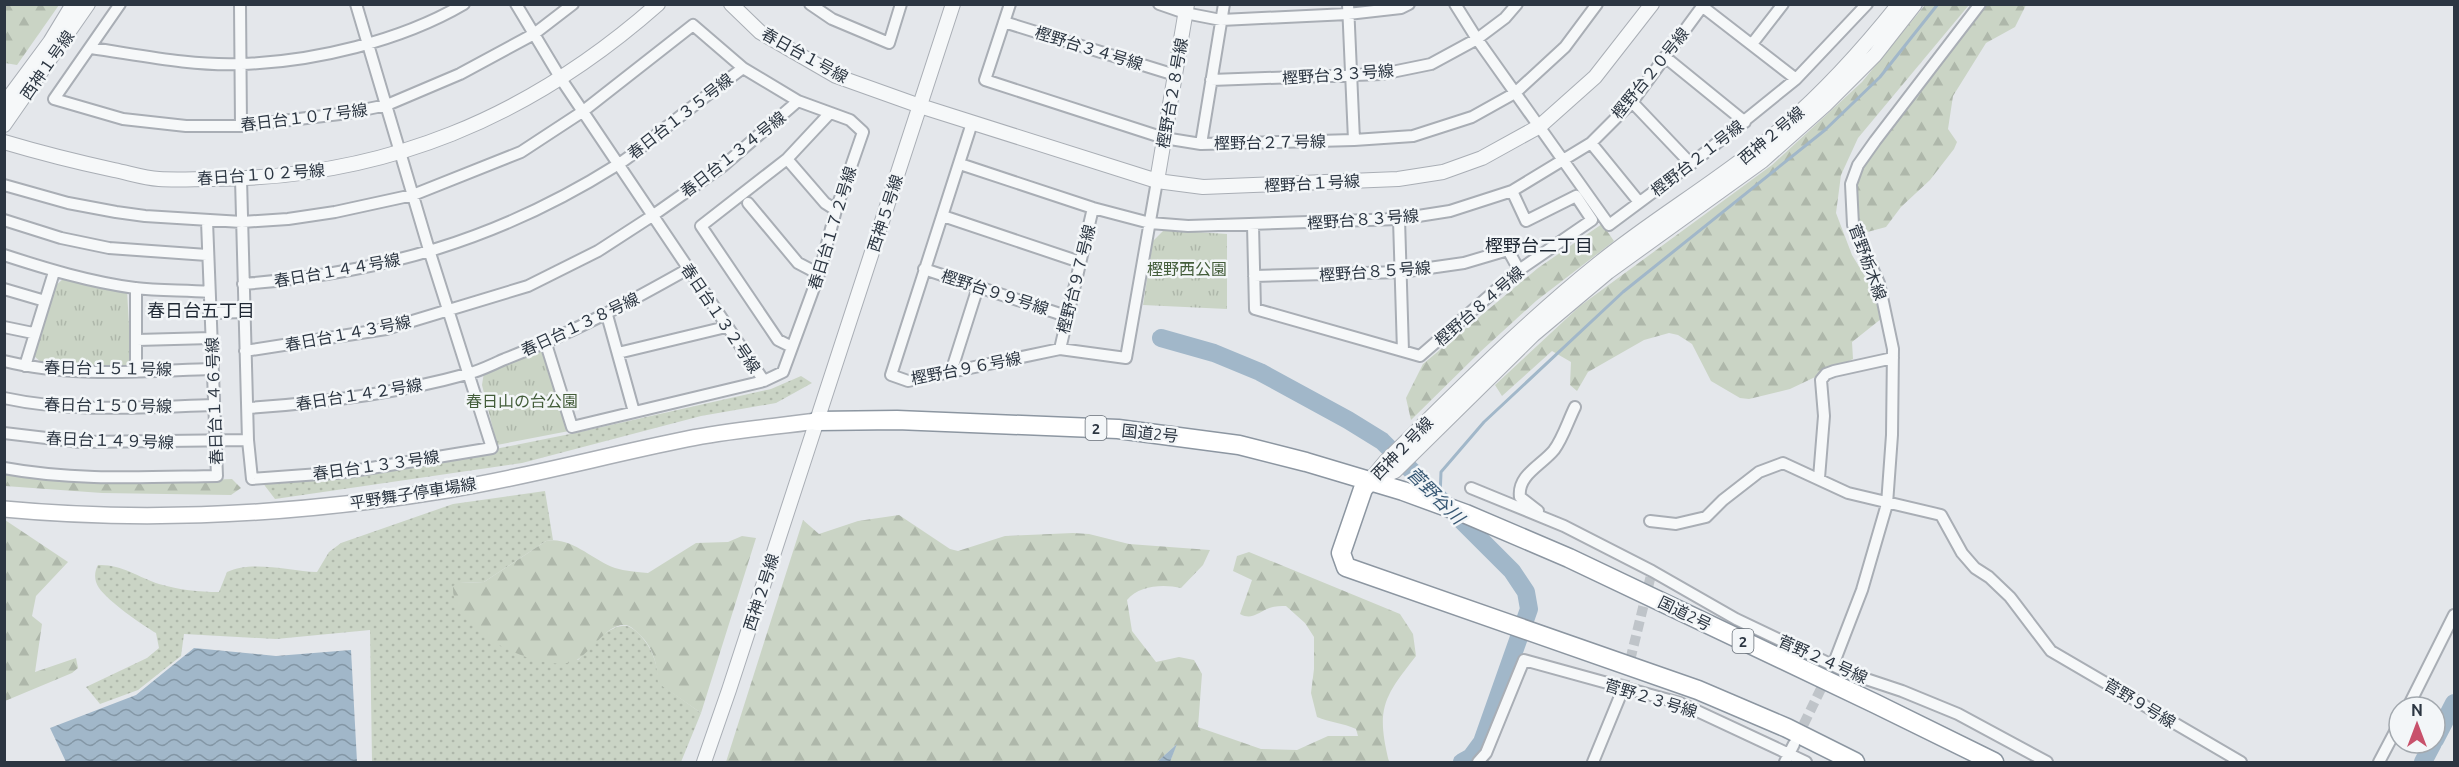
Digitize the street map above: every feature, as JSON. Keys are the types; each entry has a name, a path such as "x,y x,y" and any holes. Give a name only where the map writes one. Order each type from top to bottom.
{"highway":[{"name":"国道2号","path":"817,421 908,420 1118,429 1179,435 1239,445 1306,462 1403,491 1490,524 1569,558 1994,762"},
{"path":"1369,482 1363,489 1341,553 1346,567 1698,690 1787,728 1855,762"}],"main road":[{"name":"平野舞子停車場線","path":"4,509 71,515 140,517 270,512 449,489 689,438 817,421"}],"street":[{"name":"西神１号線","path":"4,104 50,42 73,4"},
{"name":"西神１号線","path":"4,125 88,4"},
{"name":"春日台１０７号線","path":"120,4 54,99 123,119 186,126 241,126 293,121 387,105 460,74 534,34 573,4"},
{"path":"240,4 241,126"},
{"name":"春日台１３３号線","path":"241,179 248,441 252,479 347,472 492,448 430,253 356,4"},
{"path":"91,48 171,60 240,64 304,57 369,44 440,18 464,4"},
{"name":"春日台１３２号線","path":"516,4 582,111 764,381 572,427 546,344"},
{"name":"春日台１０２号線","path":"4,142 57,158 158,179 241,179 322,172 400,153 483,122 561,79 633,27 657,4"},
{"name":"春日台１号線","path":"731,4 760,32 836,76 920,106"},
{"path":"810,4 832,19 889,44 901,4"},
{"name":"西神５号線","path":"817,421 953,4"},
{"name":"樫野台２７号線","path":"1010,4 985,80 1164,138 1201,144 1354,140 1413,136 1443,128 1472,117 1515,93 1565,47 1597,4"},
{"path":"1159,4 1186,9 1221,20 1348,9 1401,8 1409,4"},
{"path":"1201,144 1224,4"},
{"name":"樫野台２１号線","path":"1455,4 1477,39 1609,225 1691,164 1796,79 1867,4"},
{"name":"樫野台３３号線","path":"1211,80 1382,74 1431,64 1477,39 1505,18 1518,4"},
{"name":"樫野台１号線","path":"920,106 1157,181 1203,187 1398,178 1443,172 1482,158 1540,126 1595,77 1652,4"},
{"path":"1752,44 1783,4"},
{"name":"西神２号線","path":"1409,448 1525,325 1600,262 1754,151 1816,96 1866,47 1899,4"},
{"name":"西神２号線","path":"1369,482 1390,466 1533,335 1608,272 1762,161 1786,140 1875,56 1915,4"},
{"name":"菅野栃木線","path":"1835,660 1862,590 1887,504 1892,435 1893,358 1887,312 1879,283 1853,225 1851,184 1858,165 1875,141 1980,4"},
{"path":"1704,6 1796,79"},
{"name":"樫野台２０号線","path":"1564,160 1591,142 1632,102 1704,6"},
{"name":"樫野台２８号線","path":"1157,181 1186,9"},
{"path":"1348,9 1354,140"},
{"name":"樫野台３４号線","path":"1004,22 1175,75"},
{"name":"春日台１３４号線","path":"450,311 528,286 598,251 723,166 798,101 743,68 693,25 582,111"},
{"path":"1665,57 1744,122"},
{"name":"春日台１３５号線","path":"430,253 512,222 618,165 743,68"},
{"name":"春日台１７２号線","path":"764,381 783,372 819,274 836,210 862,132 850,120 798,101"},
{"path":"1632,102 1691,164"},
{"path":"4,185 68,203 116,212 207,221 242,222 288,219 335,212 413,195 521,152 582,111"},
{"path":"792,347 778,340 701,226 788,159 830,113"},
{"name":"樫野台９６号線","path":"972,123 891,375 908,381 1060,349 1126,358 1157,181"},
{"path":"1591,142 1639,202"},
{"path":"788,159 825,203 836,210"},
{"name":"樫野台８３号線","path":"1150,222 1188,226 1399,219 1450,211 1512,191 1564,160"},
{"path":"960,164 1093,208 1150,222"},
{"name":"樫野台８４号線","path":"1253,225 1255,309 1420,356 1519,270 1592,220 1576,196 1526,221 1512,191"},
{"path":"748,203 798,263 819,274"},
{"name":"樫野台９７号線","path":"1060,349 1093,208"},
{"path":"943,216 1080,262"},
{"path":"1399,219 1403,351"},
{"path":"4,220 61,238 109,248 207,255"},
{"name":"春日台１４６号線","path":"4,468 72,476 132,478 217,476 207,221"},
{"name":"樫野台８５号線","path":"1254,276 1401,272 1464,263 1508,250 1519,270"},
{"name":"春日台１４４号線","path":"243,284 301,279 376,266 430,253"},
{"path":"4,255 54,272 136,288 209,292"},
{"name":"春日台１３８号線","path":"469,374 546,344 607,315 688,269"},
{"name":"樫野台９９号線","path":"924,269 1066,316"},
{"path":"25,366 33,333 54,272"},
{"path":"951,372 978,287"},
{"path":"136,288 136,371"},
{"path":"4,290 45,301"},
{"name":"春日台１４３号線","path":"245,351 386,329 450,311"},
{"path":"210,313 244,312"},
{"path":"607,315 634,412"},
{"path":"4,327 33,333"},
{"path":"618,353 726,327"},
{"path":"137,340 211,338"},
{"path":"1820,478 1824,416 1821,380 1834,370 1893,358"},
{"name":"春日台１５１号線","path":"4,361 25,366 82,370 212,369"},
{"name":"春日台１４２号線","path":"248,408 311,404 366,396 469,374"},
{"name":"春日台１５０号線","path":"4,398 38,405 85,408 213,405"},
{"path":"1550,520 1520,497 1519,489 1523,480 1554,449 1575,407"},
{"name":"西神２号線","path":"704,762 817,421"},
{"name":"春日台１４９号線","path":"4,433 80,442 248,441"},
{"name":"菅野９号線","path":"1650,521 1676,524 1706,517 1723,500 1759,472 1783,463 1820,478 1848,493 1941,515 1962,553 1975,568 1989,577 2010,597 2051,651 2241,762"},
{"name":"菅野２４号線","path":"1471,488 1550,520 1652,571 1736,619 1851,674 1902,691 1958,714 2034,759 2047,762"},
{"path":"2414,695 2454,615"},
{"name":"菅野２３号線","path":"1478,762 1486,753 1524,660 1680,703 1806,762"},
{"path":"1593,762 1623,689"},
{"path":"2379,762 2387,747"}],"green space":[{"path":"5,4 59,5 17,65 5,63"},
{"path":"1925,5 1969,5 1858,138 1841,175 1836,213 1852,255 1872,288 1881,319 1852,342 1853,359 1790,389 1749,399 1740,398 1711,381 1692,344 1678,335 1669,333 1644,340 1588,372 1577,391 1570,385 1571,362 1552,351 1502,396 1495,385 1580,306 1772,165 1862,82"},
{"path":"1986,5 2026,5 2015,27 1986,43 1953,96 1948,129 1957,142 1954,149 1930,180 1901,207 1886,227 1860,234 1855,200 1862,166"},
{"path":"1602,224 1614,241 1536,301 1411,420 1406,398 1423,364 1538,268"},
{"name":"樫野西公園","path":"1164,230 1227,234 1227,309 1143,305 1153,241"},
{"path":"64,278 127,290 131,361 127,365 85,366 41,362 34,356 53,288"},
{"name":"春日山の台公園","path":"539,351 545,353 569,431 497,445 482,385 484,372"},
{"path":"801,376 812,383 776,403 701,416 522,463 275,499 262,482 386,471 575,433 771,389"},
{"path":"4,471 185,481 232,479 241,488 231,495 102,493 5,486"},
{"path":"545,491 553,540 546,541 484,582 460,583 578,660 598,640 616,628 624,626 636,632 647,644 653,656 659,683 701,713 681,762 372,762 370,630 276,639 184,634 181,656 138,690 100,704 86,687 147,658 159,648 156,633 117,606 99,588 95,576 98,565 122,569 174,588 219,592 227,572 259,566 317,572 329,552 341,543 453,504"},
{"path":"899,515 950,549 958,551 1005,536 1073,533 1089,534 1129,544 1210,550 1203,565 1181,588 1152,587 1138,591 1127,600 1132,631 1156,662 1179,657 1194,660 1202,674 1198,727 1261,749 1297,750 1328,736 1358,736 1356,729 1317,717 1311,693 1314,637 1305,623 1286,606 1272,607 1250,616 1240,614 1252,580 1233,571 1237,556 1249,552 1400,614 1413,634 1416,656 1396,683 1385,705 1383,729 1389,762 1170,762 1176,745 1157,762 726,762 803,520 819,534 858,521"},
{"path":"5,520 68,562 36,596 32,616 42,624 35,672 76,658 78,668 72,673 5,701"},
{"path":"742,536 756,538 701,713 658,683 656,663 651,651 644,639 628,626 617,626 610,630 578,659 572,662 556,663 517,654 497,644 465,617 456,602 453,586 460,583 484,582 546,541 555,540 573,545 615,568 648,573 696,543 728,542"}],"water":[{"path":"194,648 276,656 351,650 357,762 66,762 50,728 136,695"},
{"path":"1177,744 1170,762 1157,762"}],"waterway":[{"path":"1440,497 1441,472 1484,422 1623,292 1825,130 1880,77 1938,4"},
{"name":"菅野谷川","path":"1161,338 1214,353 1260,372 1382,441 1512,571 1526,592 1529,609 1482,742 1471,757 1462,762"},
{"path":"2447,717 2454,703"},
{"path":"2423,762 2427,755"}],"tunnel":[{"path":"1623,689 1652,571"},
{"path":"1797,738 1835,660"}],"district":[{"name":"樫野台二丁目","path":"1539,245"},
{"name":"春日台五丁目","path":"201,310"}]}
